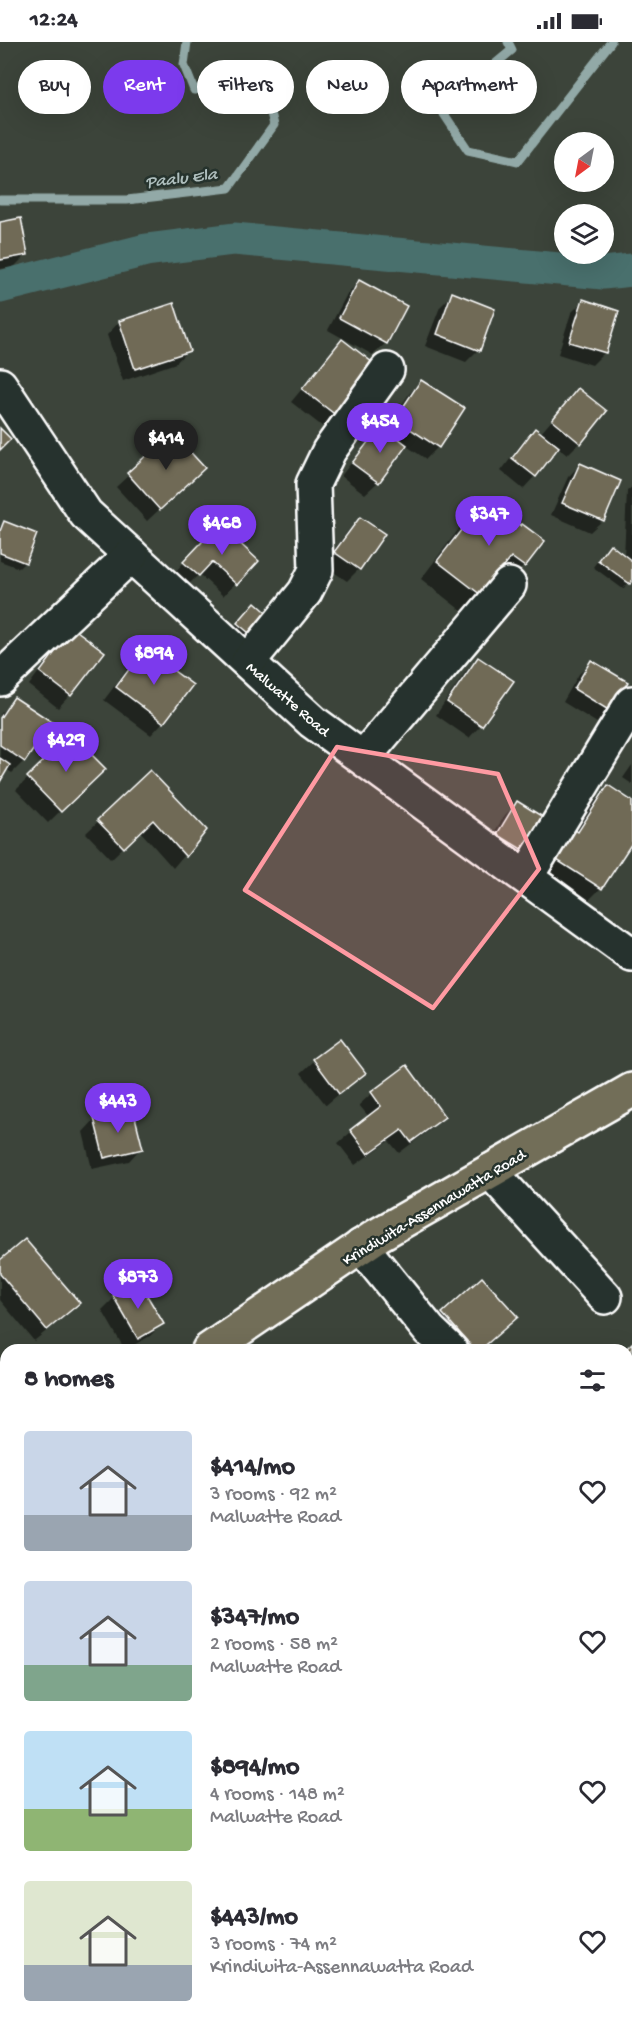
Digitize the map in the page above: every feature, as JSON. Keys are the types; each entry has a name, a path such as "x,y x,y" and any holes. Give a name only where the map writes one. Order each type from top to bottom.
{"main road":[{"name":"Krindiwita-Assennawatta Road","path":"218,1344 362,1246 632,1090"}],"street":[{"path":"248,662 305,592 316,570 313,484 329,451 387,370"},
{"name":"Malwatte Road","path":"0,385 86,514 313,722 632,955"},
{"path":"0,679 130,555"},
{"path":"363,758 509,585"},
{"path":"526,877 632,703"},
{"path":"490,1171 605,1297"},
{"path":"362,1246 429,1330 444,1344"}],"highlighted area":[{"path":"337,747 498,774 539,869 433,1008 245,890"}],"building":[{"path":"21,218 28,255 0,260 0,222"},
{"path":"359,280 407,306 387,344 339,318"},
{"path":"452,292 495,309 480,351 437,334"},
{"path":"583,299 619,311 606,353 569,342"},
{"path":"174,303 190,351 135,369 119,321"},
{"path":"342,339 377,366 337,416 302,389"},
{"path":"421,380 465,408 439,448 395,419"},
{"path":"578,388 607,411 581,444 552,420"},
{"path":"381,425 407,445 379,483 352,463"},
{"path":"0,428 11,439 0,450"},
{"path":"535,428 559,447 536,477 512,458"},
{"path":"172,432 205,468 160,510 127,473"},
{"path":"580,463 621,481 604,521 562,503"},
{"path":"486,498 521,526 522,524 545,541 525,567 511,557 481,595 437,561"},
{"path":"360,517 385,534 360,570 334,552"},
{"path":"4,521 37,534 26,563 0,553 0,531"},
{"path":"219,524 259,561 237,585 212,562 199,576 183,562"},
{"path":"610,544 632,561 632,582 630,584 598,560"},
{"path":"255,602 272,617 255,638 237,623"},
{"path":"73,628 105,652 71,696 40,672"},
{"path":"144,649 193,685 164,723 116,687"},
{"path":"478,657 514,681 482,726 447,702"},
{"path":"591,660 628,682 610,711 574,689"},
{"path":"14,697 52,722 25,762 0,745 0,718"},
{"path":"71,734 106,769 61,812 27,777"},
{"path":"0,758 10,765 0,782"},
{"path":"150,770 207,830 186,857 153,820 124,848 97,820"},
{"path":"608,785 632,801 632,843 602,889 549,855 569,825 578,832"},
{"path":"517,801 551,822 531,855 497,834"},
{"path":"340,1039 366,1073 339,1094 313,1059"},
{"path":"407,1065 445,1117 411,1142 402,1130 368,1154 350,1130 381,1106 371,1092"},
{"path":"133,1109 143,1149 104,1158 94,1118"},
{"path":"25,1239 80,1303 47,1330 0,1274 0,1260"},
{"path":"482,1277 518,1317 487,1344 470,1344 442,1313"},
{"path":"139,1282 164,1324 138,1339 113,1296"}],"waterway":[{"name":"Paalu Ela","path":"0,200 127,200 229,188 274,125 262,77 194,90 184,65 187,42"},
{"name":"Paalu Ela","path":"508,42 512,50 471,84 444,114 468,150 518,161 611,42"},
{"path":"0,287 146,250 234,239 603,273 632,270"}]}
